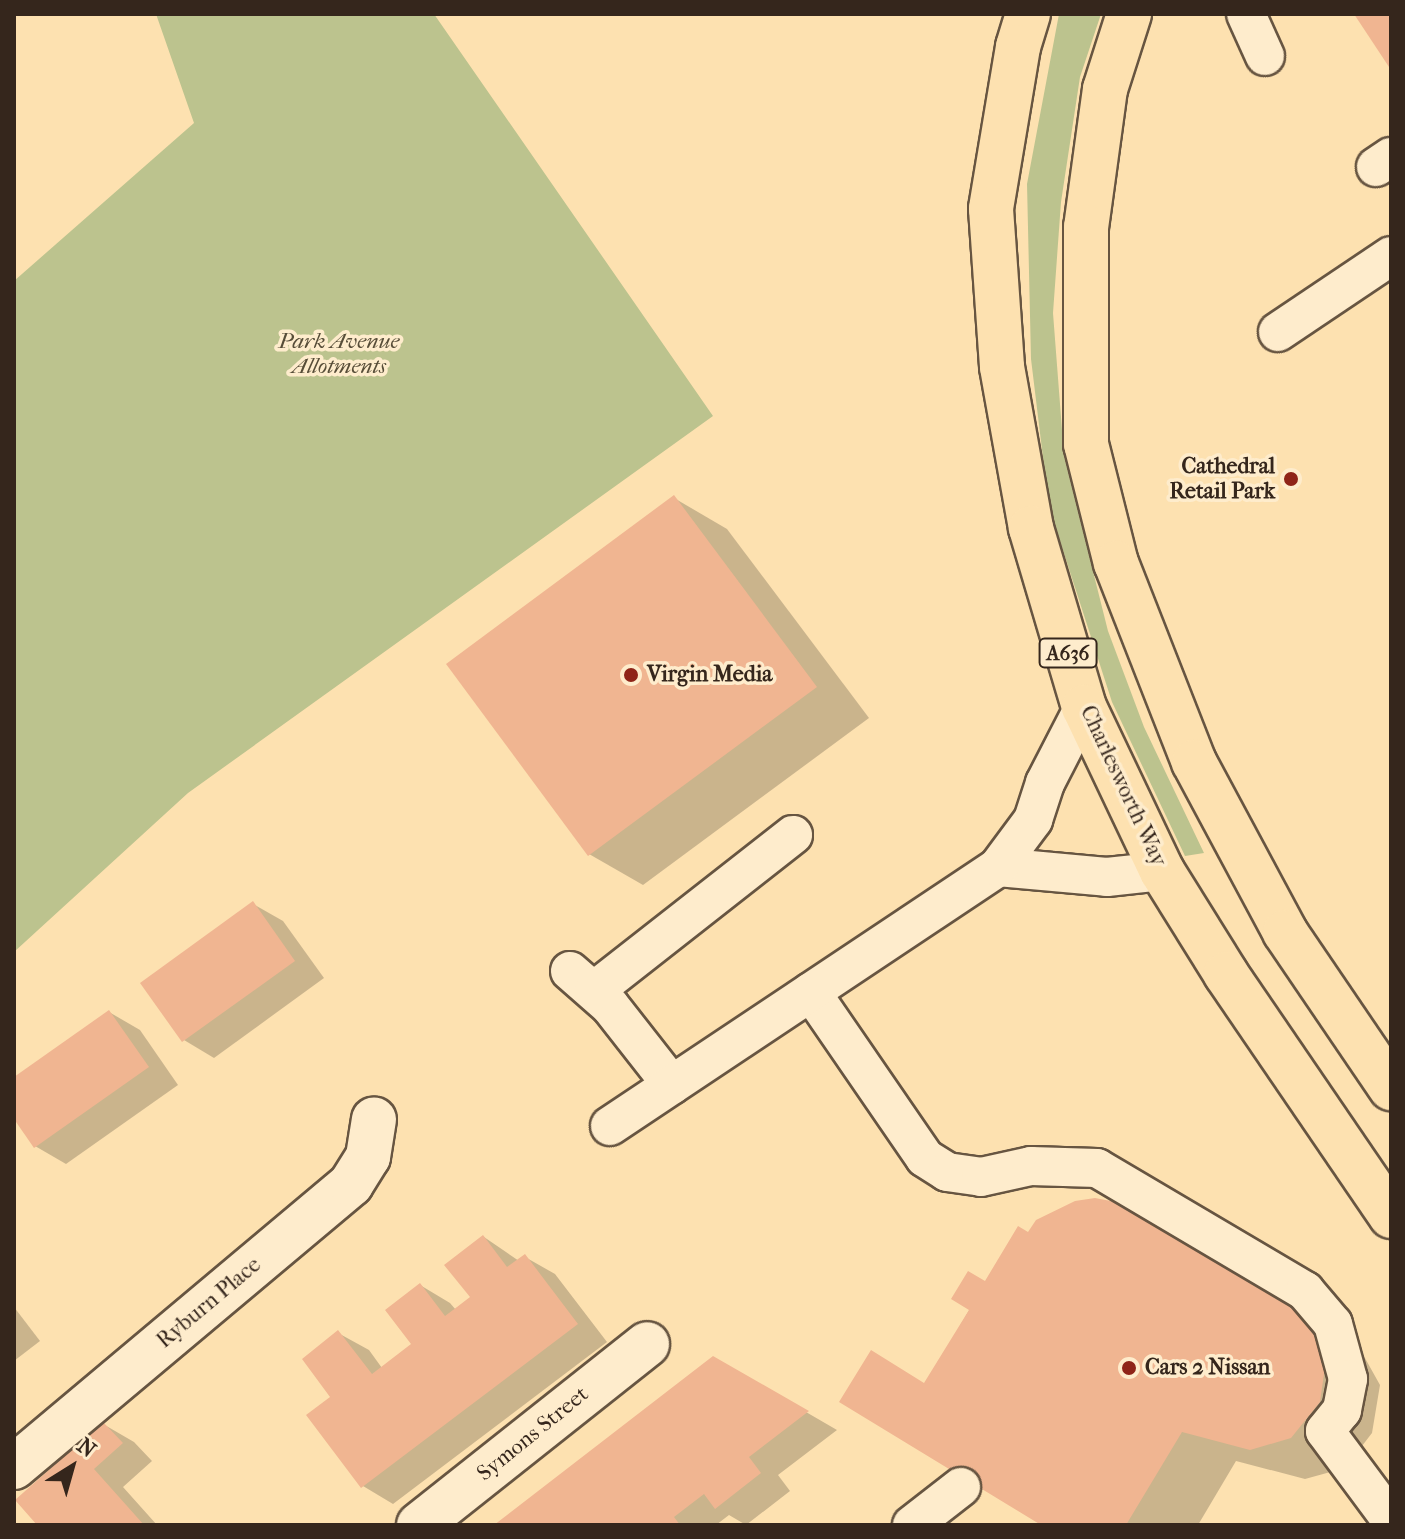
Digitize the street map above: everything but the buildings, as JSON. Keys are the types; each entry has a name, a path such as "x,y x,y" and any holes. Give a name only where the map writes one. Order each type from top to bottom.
{"main road":[{"name":"Charlesworth Way","path":"1028,14 1018,47 991,209 1002,367 1031,528 1084,707 1162,871 1226,974 1391,1216"},
{"path":"1129,14 1105,89 1086,227 1086,444 1116,563 1194,762 1285,932 1391,1088"}],"street":[{"name":"Ryburn Place","path":"14,1467 351,1184 368,1157 374,1119"},
{"name":"Symons Street","path":"419,1525 647,1344"}],"lane":[{"path":"1246,14 1265,56"},
{"path":"1278,332 1391,256"},
{"path":"610,1126 998,867 1033,820 1045,783 1084,707"},
{"path":"672,1085 610,1006 582,981 793,835"},
{"path":"998,867 1107,877 1162,871"},
{"path":"811,992 925,1158 947,1172 981,1177 1031,1166 1097,1168 1305,1291 1333,1324 1348,1379 1342,1410 1325,1431 1391,1520"},
{"path":"912,1525 961,1487"}],"green space":[{"name":"Park Avenue Allotments","path":"156,14 434,14 713,416 188,793 14,952 14,281 194,123"},
{"path":"1059,14 1101,14 1080,77 1061,202 1053,313 1064,456 1108,631 1144,727 1204,853 1185,856 1112,702 1049,507 1031,359 1027,184"}],"place":[{"name":"Cathedral Retail Park","path":"1291,479"},
{"name":"Virgin Media","path":"631,675"},
{"name":"Cars 2 Nissan","path":"1129,1368"}]}
